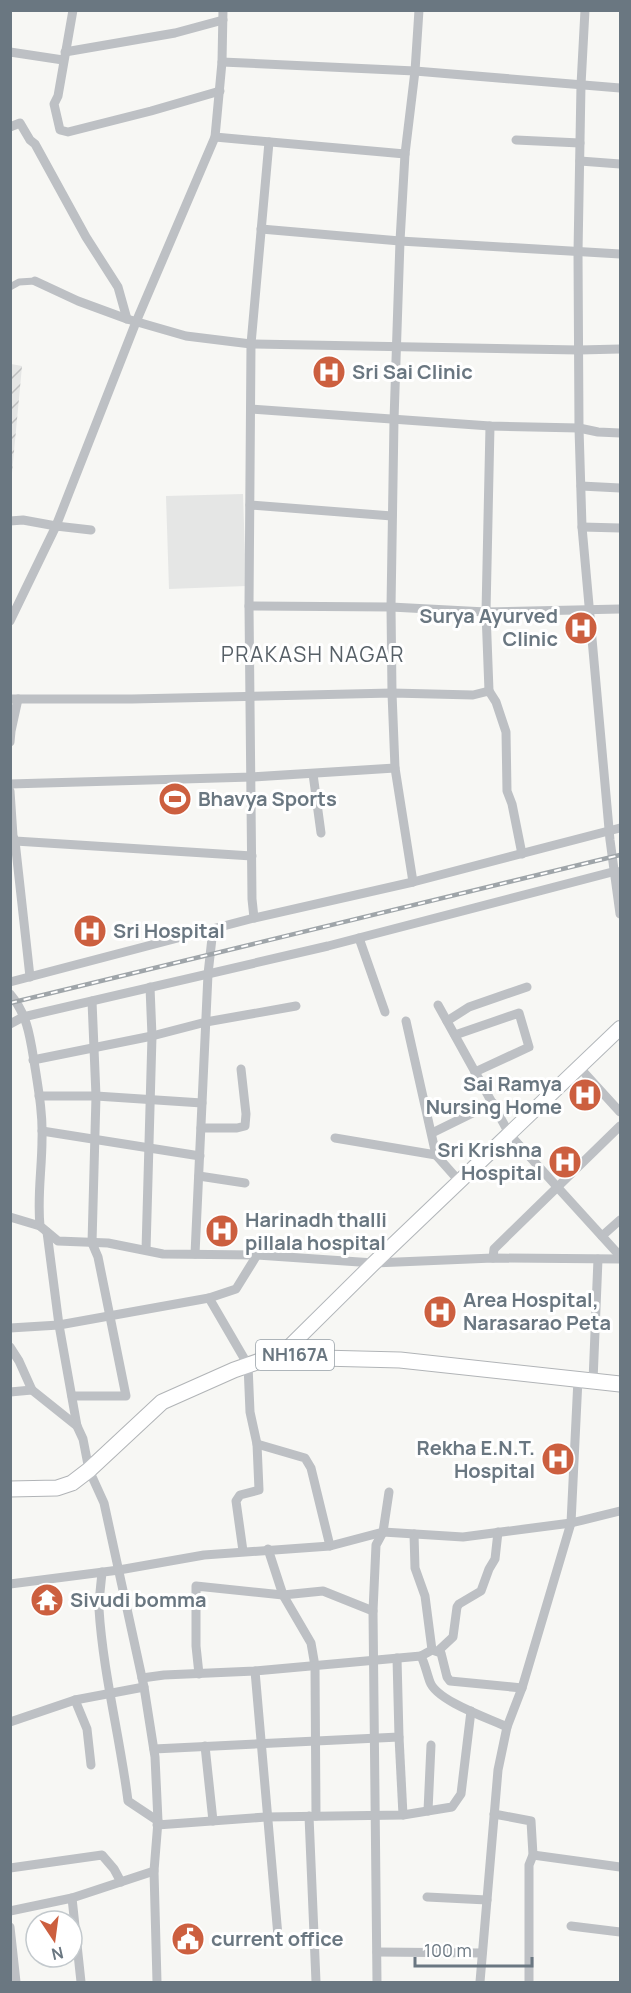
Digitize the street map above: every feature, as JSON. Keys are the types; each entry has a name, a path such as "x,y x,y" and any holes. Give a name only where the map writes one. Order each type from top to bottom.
{"highway":[{"name":"NH167A","path":"10,1489 57,1488 72,1483 162,1402 248,1365 283,1353 321,1358 400,1360 621,1384"}],"main road":[{"path":"283,1353 374,1263 621,1028"}],"street":[{"path":"73,10 58,96 54,104 60,130 68,132 219,92"},
{"path":"413,882 395,768 391,607 393,420 400,241 405,154 415,71 419,10"},
{"path":"585,10 581,85 578,252 582,527 609,831 621,914"},
{"path":"10,52 64,56 175,33 223,15 222,62 215,137 132,321 56,526 11,620"},
{"path":"222,62 415,71 621,88"},
{"path":"10,127 20,123 35,144 81,228 118,287 132,321"},
{"path":"215,137 405,154"},
{"path":"516,140 580,143"},
{"path":"254,918 249,606 251,344 269,142"},
{"path":"580,160 621,164"},
{"path":"261,229 400,241 621,254"},
{"path":"10,287 19,282 35,281 78,301 132,321 186,336 251,344 621,349"},
{"path":"251,409 490,426 579,428 621,433"},
{"path":"490,426 486,612 489,691 499,709 506,732 507,790 522,854"},
{"path":"581,486 621,488"},
{"path":"250,506 392,516"},
{"path":"10,520 91,530"},
{"path":"582,527 621,528"},
{"path":"249,606 391,607 486,612 621,609"},
{"path":"10,742 14,699 132,699 392,693 473,695 489,691"},
{"path":"10,784 252,777 395,768"},
{"path":"313,774 321,833"},
{"path":"10,791 13,841 30,977"},
{"path":"10,982 254,918 413,882 621,828"},
{"path":"13,841 252,856"},
{"path":"10,1024 23,1017 359,938 616,871"},
{"path":"195,1254 208,974 213,929"},
{"path":"359,938 386,1012"},
{"path":"146,1251 152,1036 150,987"},
{"path":"447,1022 469,1007 527,987"},
{"path":"10,994 22,1007 23,1017 30,1033 42,1131 38,1201 77,1426 83,1438 89,1470 104,1503 143,1682 153,1749 158,1823 154,1871 157,1983"},
{"path":"72,1396 126,1396 98,1257 92,1243 96,1096 92,1001"},
{"path":"438,1005 510,1135 621,1258"},
{"path":"33,1059 152,1036 206,1022 296,1006"},
{"path":"454,1035 519,1012 529,1047 475,1072"},
{"path":"406,1021 436,1155 460,1182"},
{"path":"579,1067 621,1112"},
{"path":"201,1128 245,1126 246,1114 241,1069"},
{"path":"39,1096 96,1096 202,1103"},
{"path":"432,1133 493,1103"},
{"path":"493,1258 494,1249 621,1126"},
{"path":"42,1131 200,1156"},
{"path":"335,1138 436,1155"},
{"path":"199,1176 245,1183"},
{"path":"10,1217 44,1229 58,1240 108,1243 163,1254 257,1255 374,1263 493,1258 621,1258"},
{"path":"602,1236 621,1220"},
{"path":"10,1328 58,1325 209,1298 236,1289 257,1255"},
{"path":"480,1983 498,1770 507,1727 522,1688 571,1523 598,1259"},
{"path":"209,1298 248,1365 250,1412 257,1444 259,1490 240,1495 236,1501 243,1551"},
{"path":"10,1347 32,1390 77,1426"},
{"path":"10,1392 32,1390"},
{"path":"257,1444 305,1458 311,1468 330,1546"},
{"path":"377,1983 373,1611 376,1545 383,1532 389,1492"},
{"path":"10,1584 119,1570 204,1555 330,1546 383,1532 463,1536 571,1523 621,1511"},
{"path":"10,1722 75,1700 164,1675 315,1666 421,1656 435,1651 453,1637 459,1604 481,1591 495,1559 498,1532"},
{"path":"414,1533 414,1568 425,1596 435,1651"},
{"path":"268,1549 284,1595 311,1643 315,1666 312,1816 316,1983"},
{"path":"102,1572 100,1615 128,1801 158,1823 266,1817 403,1815 452,1807 461,1794 471,1711"},
{"path":"199,1674 196,1646 196,1586 284,1595 323,1591 373,1611"},
{"path":"435,1651 441,1653 450,1681 522,1688"},
{"path":"421,1656 428,1669 430,1684 440,1694 507,1727"},
{"path":"397,1658 403,1815"},
{"path":"255,1671 278,1936"},
{"path":"75,1700 87,1728 91,1766"},
{"path":"153,1749 399,1737"},
{"path":"428,1811 431,1744"},
{"path":"205,1746 213,1821"},
{"path":"494,1814 531,1821 533,1855 529,1865 529,1983"},
{"path":"10,1868 102,1855 121,1882"},
{"path":"533,1855 621,1867"},
{"path":"10,1911 72,1898 154,1871"},
{"path":"427,1897 487,1900"},
{"path":"72,1898 81,1983"},
{"path":"571,1926 621,1932"},
{"path":"10,1927 16,1983"},
{"path":"377,1952 482,1953"}],"shaded area":[{"path":"11,364 22,366 12,473 10,473"},
{"path":"243,494 246,586 169,589 166,496"},
{"name":"Bhavya Sports","path":"166,788 185,788 186,810 163,810"}],"railway":[{"path":"10,1003 620,855"}],"place":[{"name":"Sri Sai Clinic","path":"329,372"},
{"name":"Surya Ayurved Clinic","path":"581,628"},
{"name":"Bhavya Sports","path":"175,799"},
{"name":"Sri Hospital","path":"90,931"},
{"name":"Sai Ramya Nursing Home","path":"585,1095"},
{"name":"Sri Krishna Hospital","path":"565,1162"},
{"name":"Harinadh thalli pillala hospital","path":"222,1231"},
{"name":"Area Hospital, Narasarao Peta","path":"440,1312"},
{"name":"Rekha E.N.T. Hospital","path":"558,1459"},
{"name":"Sivudi bomma","path":"47,1600"},
{"name":"current office","path":"188,1939"}],"district":[{"name":"PRAKASH NAGAR","path":"313,655"}]}
